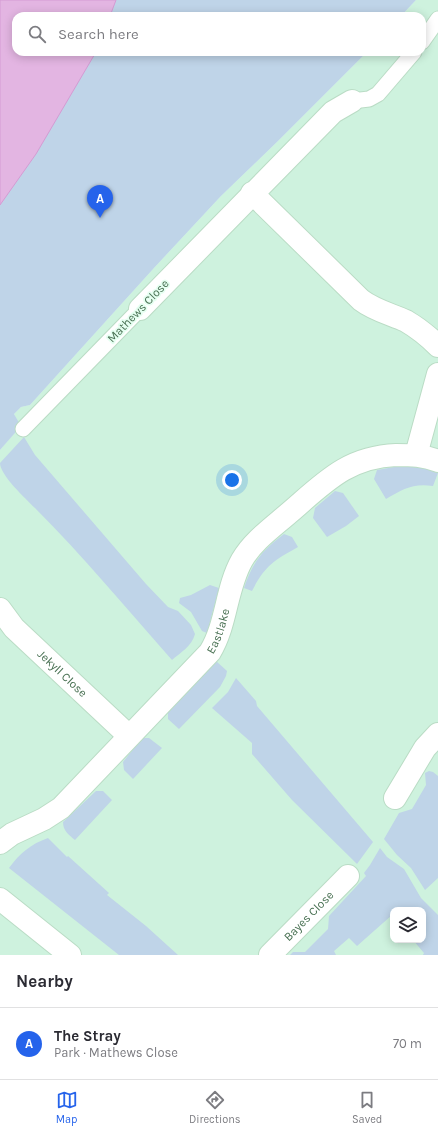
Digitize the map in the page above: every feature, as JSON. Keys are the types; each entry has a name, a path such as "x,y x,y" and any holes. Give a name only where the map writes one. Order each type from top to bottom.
{"street":[{"name":"Mathews Close","path":"140,309 333,112 352,101"},
{"path":"252,193 361,300 376,310 394,316 415,326 438,346"},
{"path":"416,455 438,374"},
{"name":"Eastlake","path":"0,843 12,834 44,819 61,808 210,652 216,642 226,611 232,582 238,567 248,550 264,535 324,483 345,468 364,460 384,456 416,455 438,461"},
{"name":"Jekyll Close","path":"0,609 14,628 129,736"},
{"path":"395,798 425,748 438,734"},
{"name":"Bayes Close","path":"270,955 348,876"},
{"path":"0,899 70,955"}],"lane":[{"path":"426,36 438,19"},
{"name":"Mathews Close","path":"352,101 369,99 378,94 411,56"},
{"name":"Mathews Close","path":"23,429 140,309"}],"shaded area":[{"path":"0,0 416,0 405,12 12,12 12,56 363,56 221,196 30,405 21,407 14,414 21,426 0,450"},
{"path":"0,0 116,0 112,12 12,12 12,56 94,56 36,154 0,205"},
{"path":"416,0 438,0 438,955 0,955 0,450 20,426 14,414 21,407 30,405 221,196 363,56 426,56 426,12 405,12"},
{"path":"24,437 35,455 146,584 168,607 178,611 191,625 195,634 191,642 172,660 88,564 20,493 4,474 0,463"},
{"path":"400,466 425,468 438,473 433,486 414,486 398,492 386,499 374,479 377,470"},
{"path":"335,491 343,493 359,516 346,526 327,537 313,518 315,508"},
{"path":"284,534 292,537 298,547 270,565 252,591 244,588 247,579 259,557"},
{"path":"210,585 219,588 207,633 202,631 191,612 179,603 180,598 191,595"},
{"path":"216,661 227,671 226,676 220,687 179,729 168,719 168,711"},
{"path":"236,678 256,701 257,706 373,842 357,864 292,800 252,754 252,743 212,708 228,692"},
{"path":"142,738 149,738 162,748 133,779 124,770 123,762"},
{"path":"429,771 438,776 438,878 425,890 411,868 397,855 384,839 399,813 412,809 426,785 425,773"},
{"path":"96,791 103,791 112,800 75,840 65,830 63,822"},
{"path":"48,838 67,857 68,856 109,893 107,895 146,926 178,955 119,955 9,868 26,850 36,843"},
{"path":"380,848 387,857 404,869 421,898 438,915 438,955 423,955 424,953 416,943 426,943 426,907 390,907 390,917 357,946 349,938 334,951 336,955 290,955 293,952 305,952 328,929 329,916 366,876 364,873"}],"place":[{"name":"The Stray","path":"100,218"}]}
